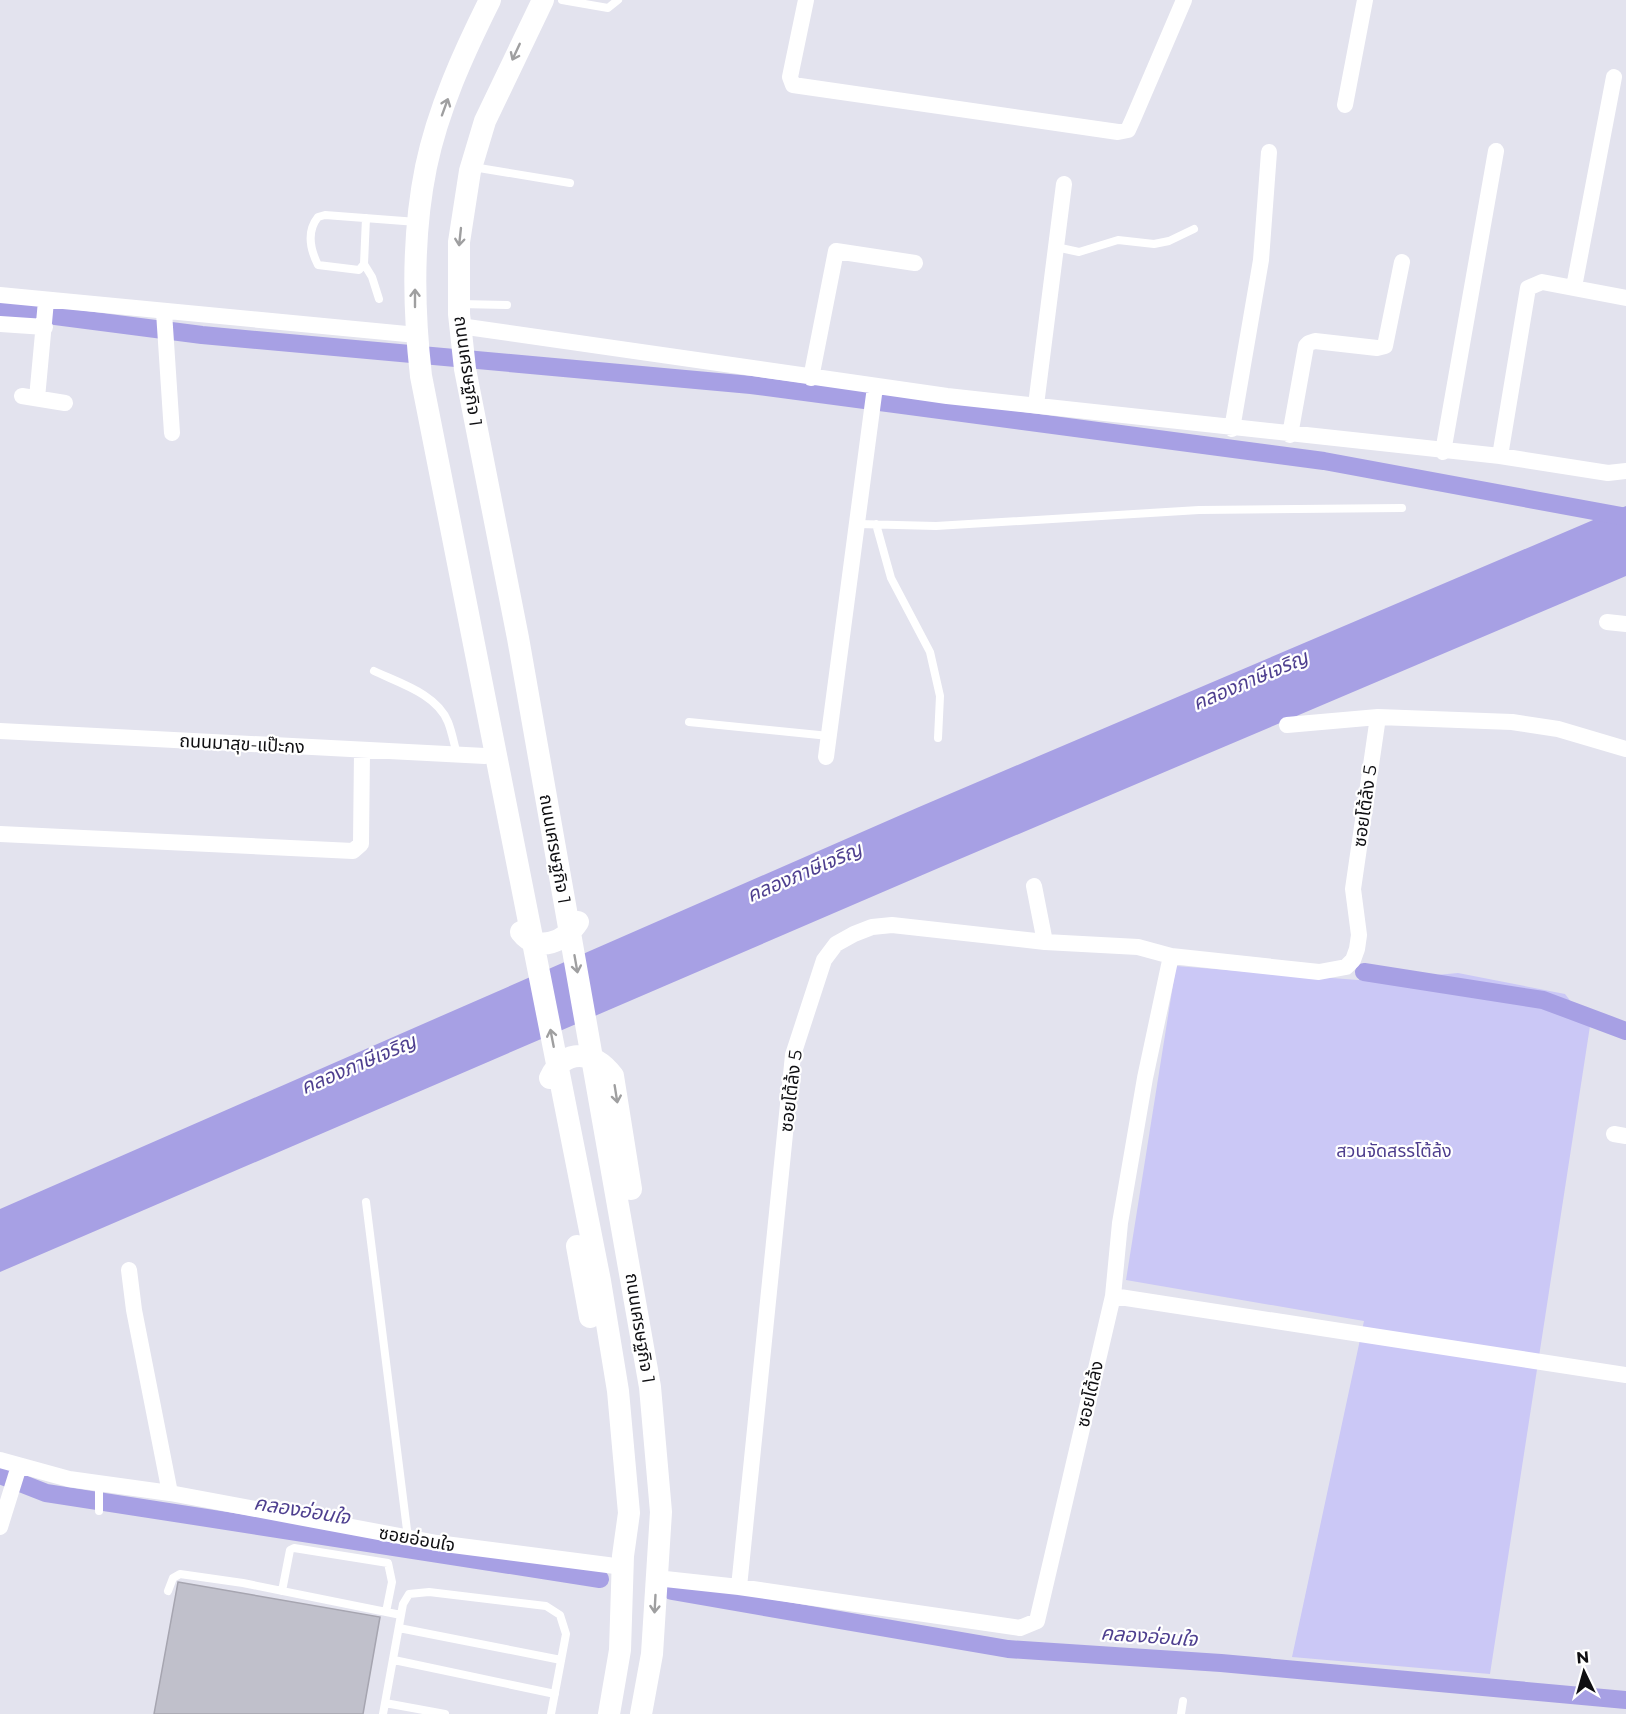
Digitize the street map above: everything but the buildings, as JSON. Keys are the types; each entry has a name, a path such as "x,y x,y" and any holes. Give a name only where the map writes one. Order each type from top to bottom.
{"main road":[{"name":"ถนนเศรษฐกิจ 1","path":"490,0 443,110 426,165 415,242 417,335 421,376 600,1281 618,1390 629,1513 623,1562 620,1650 609,1714"},
{"name":"ถนนเศรษฐกิจ 1","path":"543,0 527,29 485,121 471,166 459,242 460,326 465,369 518,638 650,1387 661,1512 652,1654 641,1714"},
{"path":"421,376 514,922 524,936 544,943 564,939 578,922 581,907 526,623 465,369"},
{"path":"623,1562 594,1338 548,1091 550,1077 556,1067 566,1059 577,1056 596,1059 613,1076 661,1377 672,1510 656,1578"}],"street":[{"path":"803,0 790,77 793,85 1118,132 1128,130 1184,0"},
{"path":"1345,105 1365,0"},
{"path":"1574,287 1614,77"},
{"path":"1443,452 1496,151"},
{"path":"1232,429 1261,260 1269,152"},
{"path":"1036,405 1064,184"},
{"path":"811,378 836,251 915,263"},
{"path":"1290,435 1306,346 1315,342 1377,348 1385,346 1402,262"},
{"path":"1500,456 1528,288 1542,282 1626,298"},
{"path":"0,295 417,335"},
{"path":"46,301 45,327 30,397 65,402"},
{"path":"164,312 172,433"},
{"path":"0,324 45,327"},
{"path":"460,326 875,387 1232,429 1500,456 1608,473 1626,471"},
{"path":"826,757 875,387"},
{"path":"1607,621 1626,624"},
{"path":"1287,725 1378,717 1512,722 1558,729 1626,749"},
{"name":"ซอยโต้ล้ง 5","path":"739,1587 793,1055 824,960 836,944 854,934 872,927 892,925 1045,942 1138,947 1171,956 1319,972 1346,967 1353,960 1359,934 1353,889 1378,717"},
{"name":"ถนนมาสุข-แป๊ะกง","path":"0,731 485,756"},
{"path":"0,834 353,851 361,844 362,751"},
{"path":"1034,886 1045,942"},
{"path":"1171,956 1120,1223 1113,1296 1626,1375"},
{"path":"129,1270 134,1310 170,1493"},
{"name":"ซอยโต้ล้ง","path":"656,1578 739,1587 1020,1628 1038,1621 1113,1296"},
{"name":"ซอยอ่อนใจ","path":"0,1460 16,1477 69,1479 99,1487 170,1493 408,1538 623,1562"},
{"path":"0,1527 16,1477"}],"lane":[{"path":"561,0 608,8 618,0"},
{"path":"471,166 570,183"},
{"path":"366,218 364,264 360,270 318,265 311,251 310,237 318,217 325,215 366,218 418,222"},
{"path":"1056,247 1080,252 1118,240 1154,244 1168,241 1194,229"},
{"path":"364,264 372,277 379,299"},
{"path":"459,304 507,305"},
{"path":"858,524 936,526 1199,510 1402,508"},
{"path":"876,524 891,578 930,652 940,696 939,738"},
{"path":"374,671 417,692 438,706 448,721 457,754"},
{"path":"689,722 829,736"},
{"path":"366,1202 408,1538"},
{"path":"99,1487 99,1511"},
{"path":"282,1591 287,1558 290,1550 294,1548 388,1563 392,1582 386,1612"},
{"path":"168,1592 173,1578 180,1574 282,1591 401,1615"},
{"path":"383,1714 403,1604 409,1594 429,1592 546,1606 560,1615 566,1634 551,1714"},
{"path":"399,1628 561,1660"},
{"path":"394,1660 555,1694"},
{"path":"1181,1714 1183,1701"},
{"path":"385,1703 445,1714"}],"green space":[{"name":"สวนจัดสรรโต้ล้ง","path":"1176,966 1371,981 1458,973 1565,994 1590,1026 1490,1674 1292,1657 1364,1321 1126,1280"}],"water":[{"name":"คลองภาษีเจริญ","path":"1626,506 1626,576 941,867 0,1272 0,1209 919,807"}],"waterway":[{"path":"0,309 202,335 751,385 1324,461 1626,517"},
{"path":"1364,972 1543,1000 1626,1031"},
{"name":"คลองอ่อนใจ","path":"0,1475 46,1493 600,1579"},
{"name":"คลองอ่อนใจ","path":"672,1591 1008,1649 1221,1663 1626,1700"}]}
